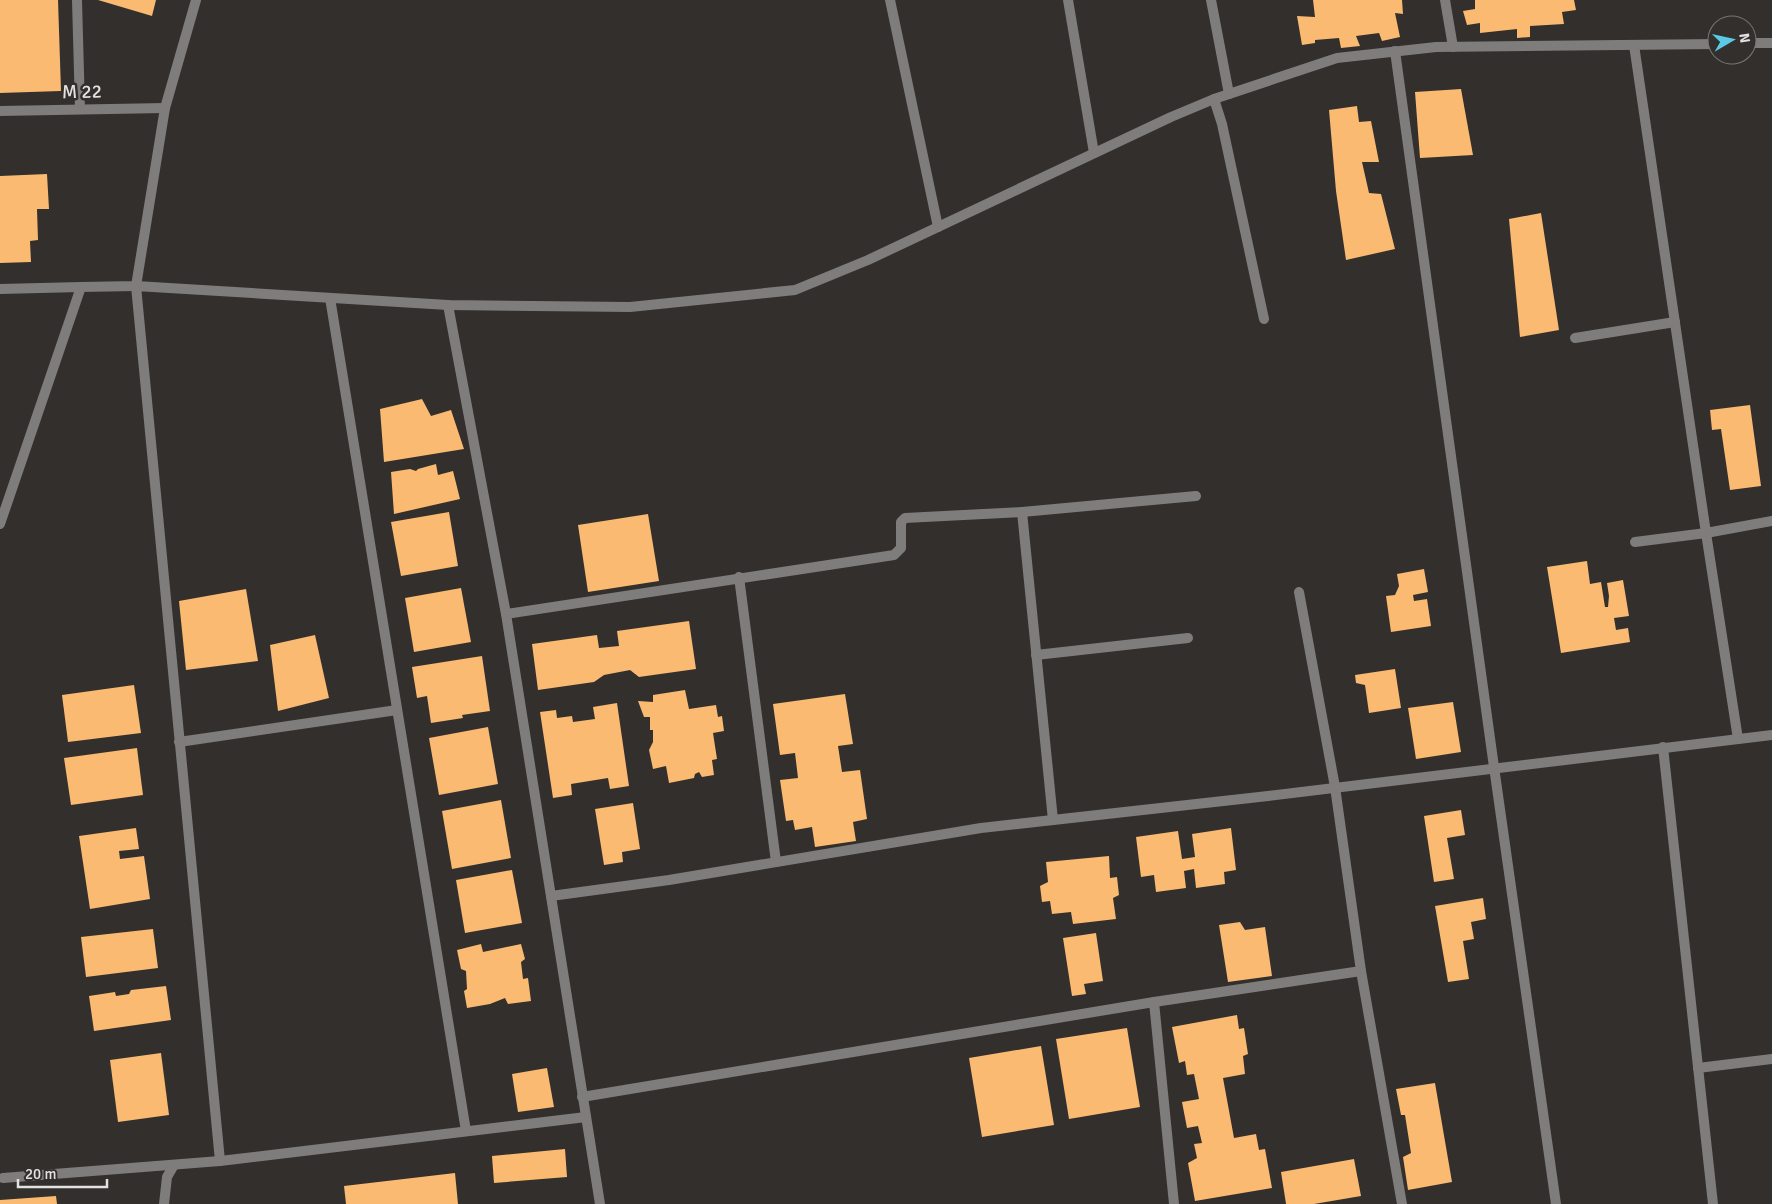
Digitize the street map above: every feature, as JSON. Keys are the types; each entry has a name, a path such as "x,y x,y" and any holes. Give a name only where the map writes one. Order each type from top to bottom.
{"street":[{"path":"77,0 80,109"},
{"path":"196,0 165,108 136,286 220,1162"},
{"path":"890,0 938,227"},
{"path":"1068,0 1094,153"},
{"path":"1211,0 1229,94"},
{"path":"1445,0 1452,46"},
{"path":"1757,43 1772,43"},
{"path":"0,289 136,286 448,305 630,307 795,290 868,260 1171,116 1214,99 1337,58 1452,46 1707,44"},
{"path":"1634,45 1738,739"},
{"path":"1395,51 1556,1204"},
{"path":"1214,99 1222,124 1264,319"},
{"name":"M 22","path":"0,111 165,108"},
{"path":"0,524 81,287"},
{"path":"330,298 466,1131"},
{"path":"448,305 506,614 600,1204"},
{"path":"1575,338 1675,322"},
{"path":"506,614 739,577 894,555 901,548 901,522 905,518 1022,512 1196,496"},
{"path":"1022,512 1053,820"},
{"path":"1635,542 1706,533 1772,521"},
{"path":"739,577 776,862"},
{"path":"1299,592 1335,788 1361,971 1402,1204"},
{"path":"1036,655 1188,638"},
{"path":"179,742 397,710"},
{"path":"551,896 669,880 981,828 1335,788 1772,735"},
{"path":"1663,747 1713,1204"},
{"path":"582,1097 1154,1002 1361,971"},
{"path":"1154,1002 1174,1204"},
{"path":"1698,1068 1772,1059"},
{"path":"3,1178 220,1162 586,1117"},
{"path":"164,1204 167,1177 174,1165"}],"building":[{"path":"0,0 58,0 61,91 0,93"},
{"path":"98,0 156,0 152,16"},
{"path":"1313,0 1402,0 1403,14 1395,13 1400,37 1382,41 1379,33 1356,36 1360,46 1341,48 1339,38 1315,40 1315,43 1302,45 1297,16 1315,17"},
{"path":"1475,0 1574,0 1576,10 1562,12 1564,24 1530,26 1530,37 1517,38 1517,29 1480,33 1480,23 1467,25 1463,11 1475,9"},
{"path":"1461,89 1473,155 1420,158 1415,92"},
{"path":"1357,106 1359,122 1371,121 1379,162 1362,162 1369,193 1381,194 1395,249 1346,260 1336,191 1329,110"},
{"path":"47,174 49,209 37,209 38,240 30,241 31,262 0,263 0,176"},
{"path":"1541,213 1559,330 1520,337 1509,219"},
{"path":"422,399 431,416 451,410 464,449 384,462 380,409"},
{"path":"1750,405 1761,486 1730,490 1721,429 1712,430 1710,410"},
{"path":"436,464 438,475 453,471 460,499 394,514 391,472 410,469 416,471"},
{"path":"449,512 458,566 401,576 391,522"},
{"path":"648,514 659,581 588,592 578,525"},
{"path":"1587,561 1590,584 1601,582 1605,607 1608,607 1609,596 1607,583 1623,580 1629,616 1614,618 1616,630 1628,628 1630,642 1561,653 1547,567"},
{"path":"1424,569 1428,592 1413,595 1414,601 1427,599 1431,626 1391,632 1386,596 1395,595 1399,586 1397,574"},
{"path":"461,588 471,642 414,652 405,598"},
{"path":"246,589 258,661 186,670 179,601"},
{"path":"689,621 696,669 639,677 630,670 604,675 594,682 538,690 532,644 597,635 599,648 619,646 617,631"},
{"path":"315,635 329,698 278,711 270,645"},
{"path":"482,656 490,711 462,715 463,718 431,723 427,696 417,698 412,667"},
{"path":"1395,669 1401,708 1369,713 1365,685 1356,683 1355,675"},
{"path":"134,685 141,733 68,742 62,695"},
{"path":"685,690 689,709 716,705 718,717 722,716 724,731 713,733 717,759 712,760 714,775 702,777 699,772 695,774 694,778 669,783 666,766 653,769 649,750 653,742 653,730 650,730 650,717 644,717 638,701 653,702 653,695"},
{"path":"845,694 853,744 838,746 842,772 860,770 867,819 853,822 856,841 815,847 812,827 795,830 793,820 786,821 780,780 798,778 795,753 780,755 773,704"},
{"path":"1453,702 1461,752 1416,759 1408,708"},
{"path":"617,703 629,786 610,789 608,778 571,784 572,795 553,798 540,712 556,710 557,718 572,716 573,722 595,719 593,707"},
{"path":"488,727 498,784 439,795 429,738"},
{"path":"137,748 143,795 71,805 64,758"},
{"path":"501,800 511,858 452,869 442,811"},
{"path":"633,803 640,849 622,852 623,862 604,865 595,809"},
{"path":"1461,810 1465,835 1447,838 1454,879 1434,882 1424,816"},
{"path":"136,828 139,849 119,851 120,859 144,856 150,899 90,909 79,836"},
{"path":"1231,828 1236,870 1224,872 1225,884 1196,888 1194,869 1184,871 1186,888 1156,892 1154,875 1141,877 1136,837 1178,831 1182,859 1195,857 1192,834"},
{"path":"1109,856 1110,878 1117,877 1119,895 1113,898 1116,919 1073,924 1071,912 1052,914 1050,901 1042,902 1040,886 1048,882 1046,862"},
{"path":"512,870 522,923 465,933 456,880"},
{"path":"1483,898 1486,919 1471,922 1474,939 1463,941 1469,979 1448,982 1435,906"},
{"path":"1240,922 1245,930 1265,927 1272,976 1228,982 1219,925"},
{"path":"153,929 158,968 86,977 81,937"},
{"path":"1096,933 1103,981 1084,984 1086,994 1072,996 1063,938"},
{"path":"481,944 483,952 521,944 525,959 521,962 523,979 528,978 531,1001 508,1004 505,998 490,1004 467,1008 464,991 467,989 466,971 461,969 457,950"},
{"path":"166,986 171,1020 94,1031 89,996 115,992 116,996 129,994 131,990"},
{"path":"1237,1015 1239,1029 1244,1028 1248,1054 1243,1056 1245,1074 1223,1078 1234,1138 1256,1134 1259,1150 1265,1149 1272,1188 1195,1201 1188,1163 1197,1158 1194,1144 1202,1143 1198,1126 1187,1128 1182,1102 1199,1099 1194,1074 1187,1075 1185,1061 1179,1063 1172,1027"},
{"path":"1127,1028 1140,1107 1069,1119 1056,1039"},
{"path":"1041,1046 1054,1125 982,1137 969,1058"},
{"path":"161,1053 169,1115 118,1122 110,1060"},
{"path":"547,1068 554,1107 518,1112 512,1074"},
{"path":"1435,1083 1452,1182 1408,1190 1403,1157 1411,1153 1405,1115 1401,1115 1396,1089"},
{"path":"565,1149 567,1177 494,1183 492,1156"},
{"path":"1354,1159 1361,1196 1314,1204 1286,1204 1281,1172"},
{"path":"455,1173 458,1204 346,1204 344,1186"},
{"path":"56,1196 57,1204 0,1204 0,1200"}]}
